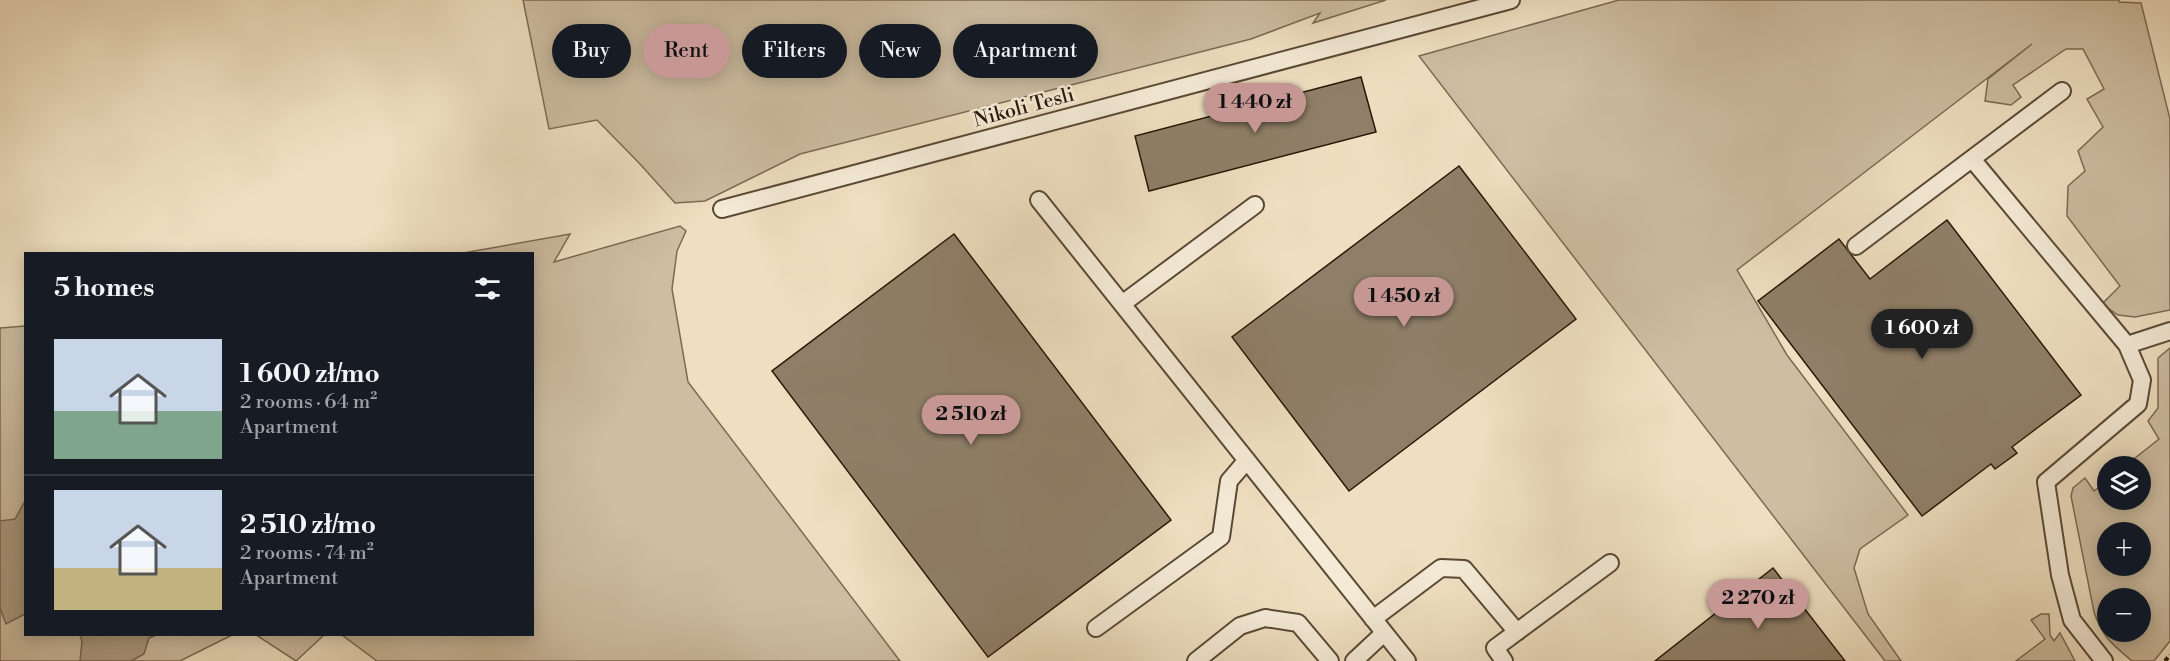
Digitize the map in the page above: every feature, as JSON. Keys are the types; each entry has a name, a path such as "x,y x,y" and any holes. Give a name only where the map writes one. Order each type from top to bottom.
{"lane":[{"name":"Nikoli Tesli","path":"722,209 1511,0"},
{"path":"1856,246 2062,91"},
{"path":"1972,159 2127,345 2142,380 2138,404 2046,482 2060,575 2072,620 2104,661"},
{"path":"1039,200 1407,661"},
{"path":"1122,304 1255,205"},
{"path":"2127,345 2170,331"},
{"path":"1096,628 1221,537 1228,481 1247,460"},
{"path":"1504,661 1495,648 1610,563"},
{"path":"1373,619 1441,568 1464,569 1517,632"},
{"path":"1196,661 1240,626 1265,618 1298,623 1330,661"},
{"path":"1354,661 1384,633"}],"path":[{"path":"2165,661 2170,655"}],"shaded area":[{"path":"523,0 1386,0 1313,23 1320,13 1251,39 800,154 705,201 675,203 597,120 549,129"},
{"path":"1619,0 2119,0 2119,2 2141,3 2170,119 2170,310 2135,317 2118,315 2102,304 2120,286 2067,216 2068,186 2085,171 2078,151 2103,127 2087,99 2104,89 2083,49 2066,49 2013,85 2021,97 2011,105 1985,101 1988,79 2032,44 1737,270 1787,355 1908,515 1860,549 1854,568 1868,614 1901,661 1885,661 1419,56"},
{"path":"680,226 686,231 677,251 672,289 688,382 900,661 377,661 343,636 534,636 534,252 469,252 570,234 554,262"},
{"path":"24,326 24,636 230,636 180,661 0,661 0,328"},
{"path":"2170,348 2170,641 2154,661 2132,661 2111,642 2151,642 2151,588 2097,588 2097,619 2071,496 2073,488 2085,478 2094,491 2097,489 2097,510 2151,510 2151,456 2138,456 2159,439 2148,421 2158,408 2158,358"},
{"path":"24,503 24,615 6,624 0,608 0,521 15,519"},
{"path":"2041,614 2049,614 2050,635 2054,641 2060,633 2075,661 2016,661 2045,639 2031,620"},
{"path":"81,636 154,636 149,638 144,654 131,661 80,661"},
{"path":"258,636 323,636 296,661"}],"building":[{"path":"1361,77 1376,132 1149,191 1135,136"},
{"path":"1459,166 1576,319 1349,491 1232,337"},
{"path":"1947,220 2081,395 2012,447 2017,453 1995,469 1991,464 1922,516 1758,301 1839,239 1870,279"},
{"path":"954,234 1171,520 988,657 772,371"},
{"path":"1773,568 1845,661 1655,661"}]}
